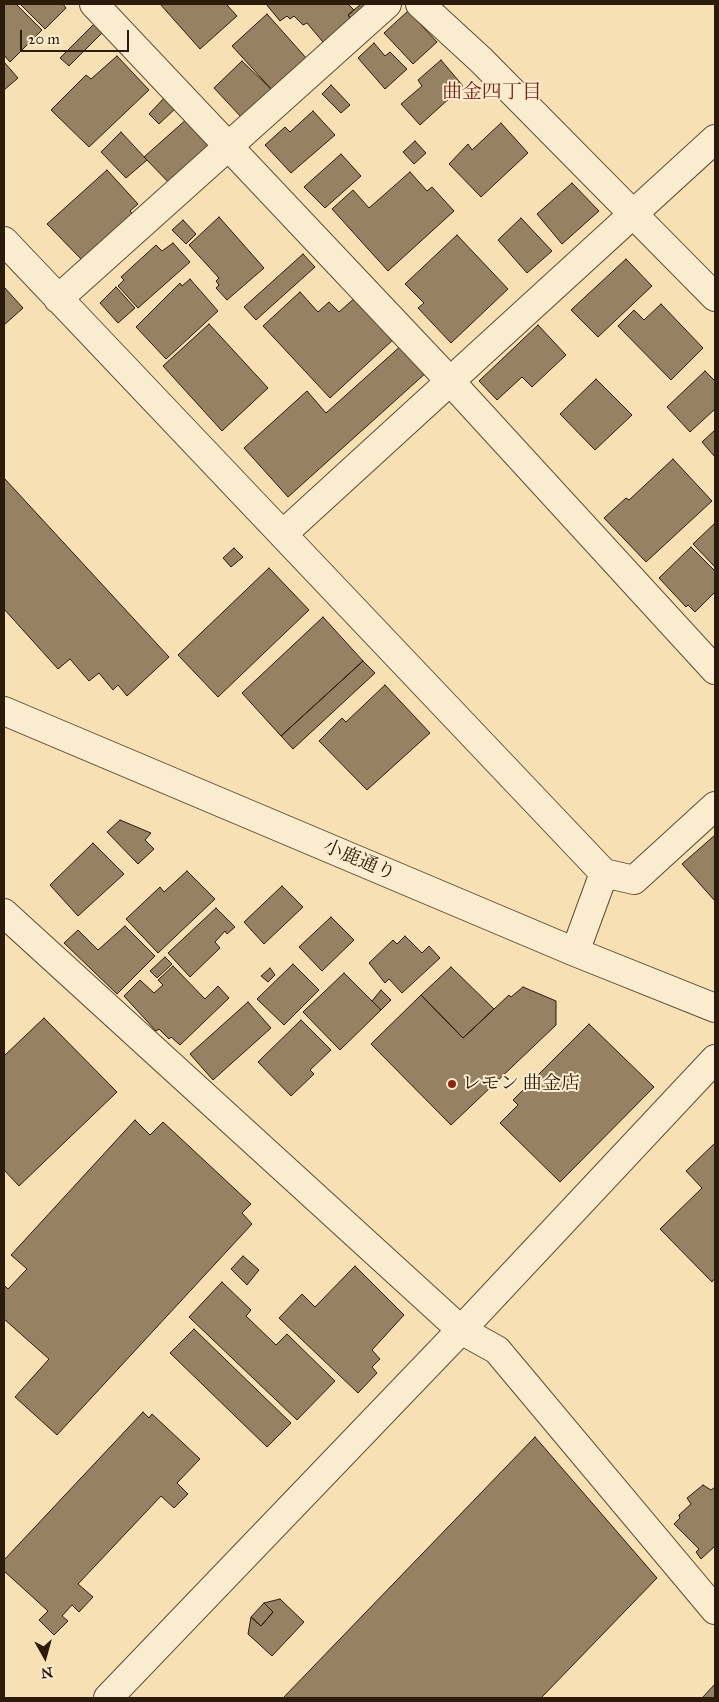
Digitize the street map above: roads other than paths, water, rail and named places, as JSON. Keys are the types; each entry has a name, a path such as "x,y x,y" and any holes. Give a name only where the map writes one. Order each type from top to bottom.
{"street":[{"path":"94,4 450,381 715,670"},
{"path":"58,299 387,4"},
{"path":"420,4 481,60 715,297"},
{"path":"283,534 715,139"},
{"path":"4,242 604,873 634,880 715,806"},
{"name":"小鹿通り","path":"4,712 574,952 715,1008"},
{"path":"574,952 604,873"},
{"path":"4,913 461,1330 497,1350 715,1610"},
{"path":"108,1698 461,1330 715,1059"}],"place":[{"name":"レモン 曲金店","path":"452,1084"}],"district":[{"name":"曲金四丁目","path":"492,93"}]}
